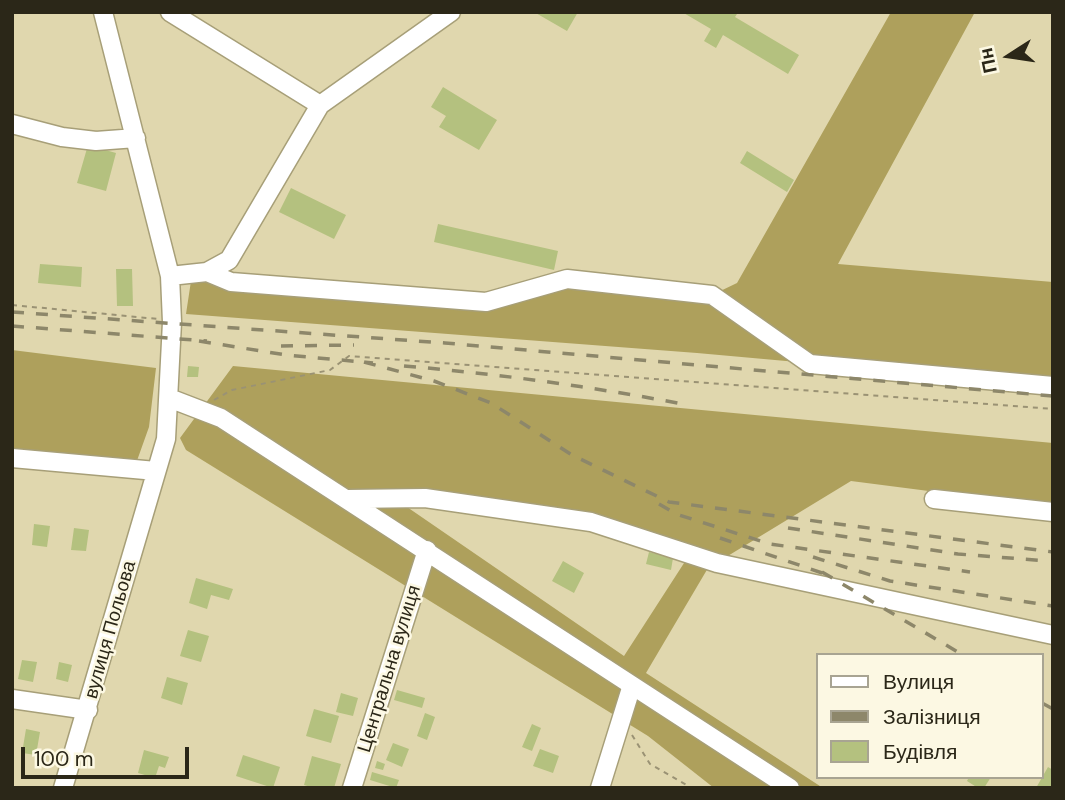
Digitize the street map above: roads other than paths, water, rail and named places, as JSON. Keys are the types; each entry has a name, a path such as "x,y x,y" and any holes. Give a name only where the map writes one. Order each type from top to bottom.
{"street":[{"name":"вулиця Польова","path":"63,788 166,439 169,398 172,322 170,276 103,12"},
{"path":"170,12 320,105"},
{"path":"170,276 207,272 229,260 320,105 451,12"},
{"path":"12,124 62,137 96,141 136,138"},
{"path":"207,272 231,282 486,302 566,279 712,295 810,365 1053,386"},
{"path":"169,398 221,418 790,788"},
{"path":"12,458 156,471"},
{"path":"348,499 425,498 591,522 717,563 1053,635"},
{"path":"934,499 1053,512"},
{"name":"Центральна вулиця","path":"352,788 427,550"},
{"path":"600,788 632,685"},
{"path":"12,699 88,710"}],"railway":[{"path":"12,312 445,343 1053,396"},
{"path":"12,326 207,341"},
{"path":"199,341 286,355 373,363"},
{"path":"281,346 354,345"},
{"path":"364,362 434,381 491,403 572,455 669,502 1053,552"},
{"path":"404,366 547,382 688,405"},
{"path":"659,504 676,514 770,544 970,572"},
{"path":"788,528 958,554 1048,561"},
{"path":"720,538 831,576"},
{"path":"813,557 890,581 1053,606"},
{"path":"822,572 960,653"},
{"path":"1044,704 1053,709"}]}
